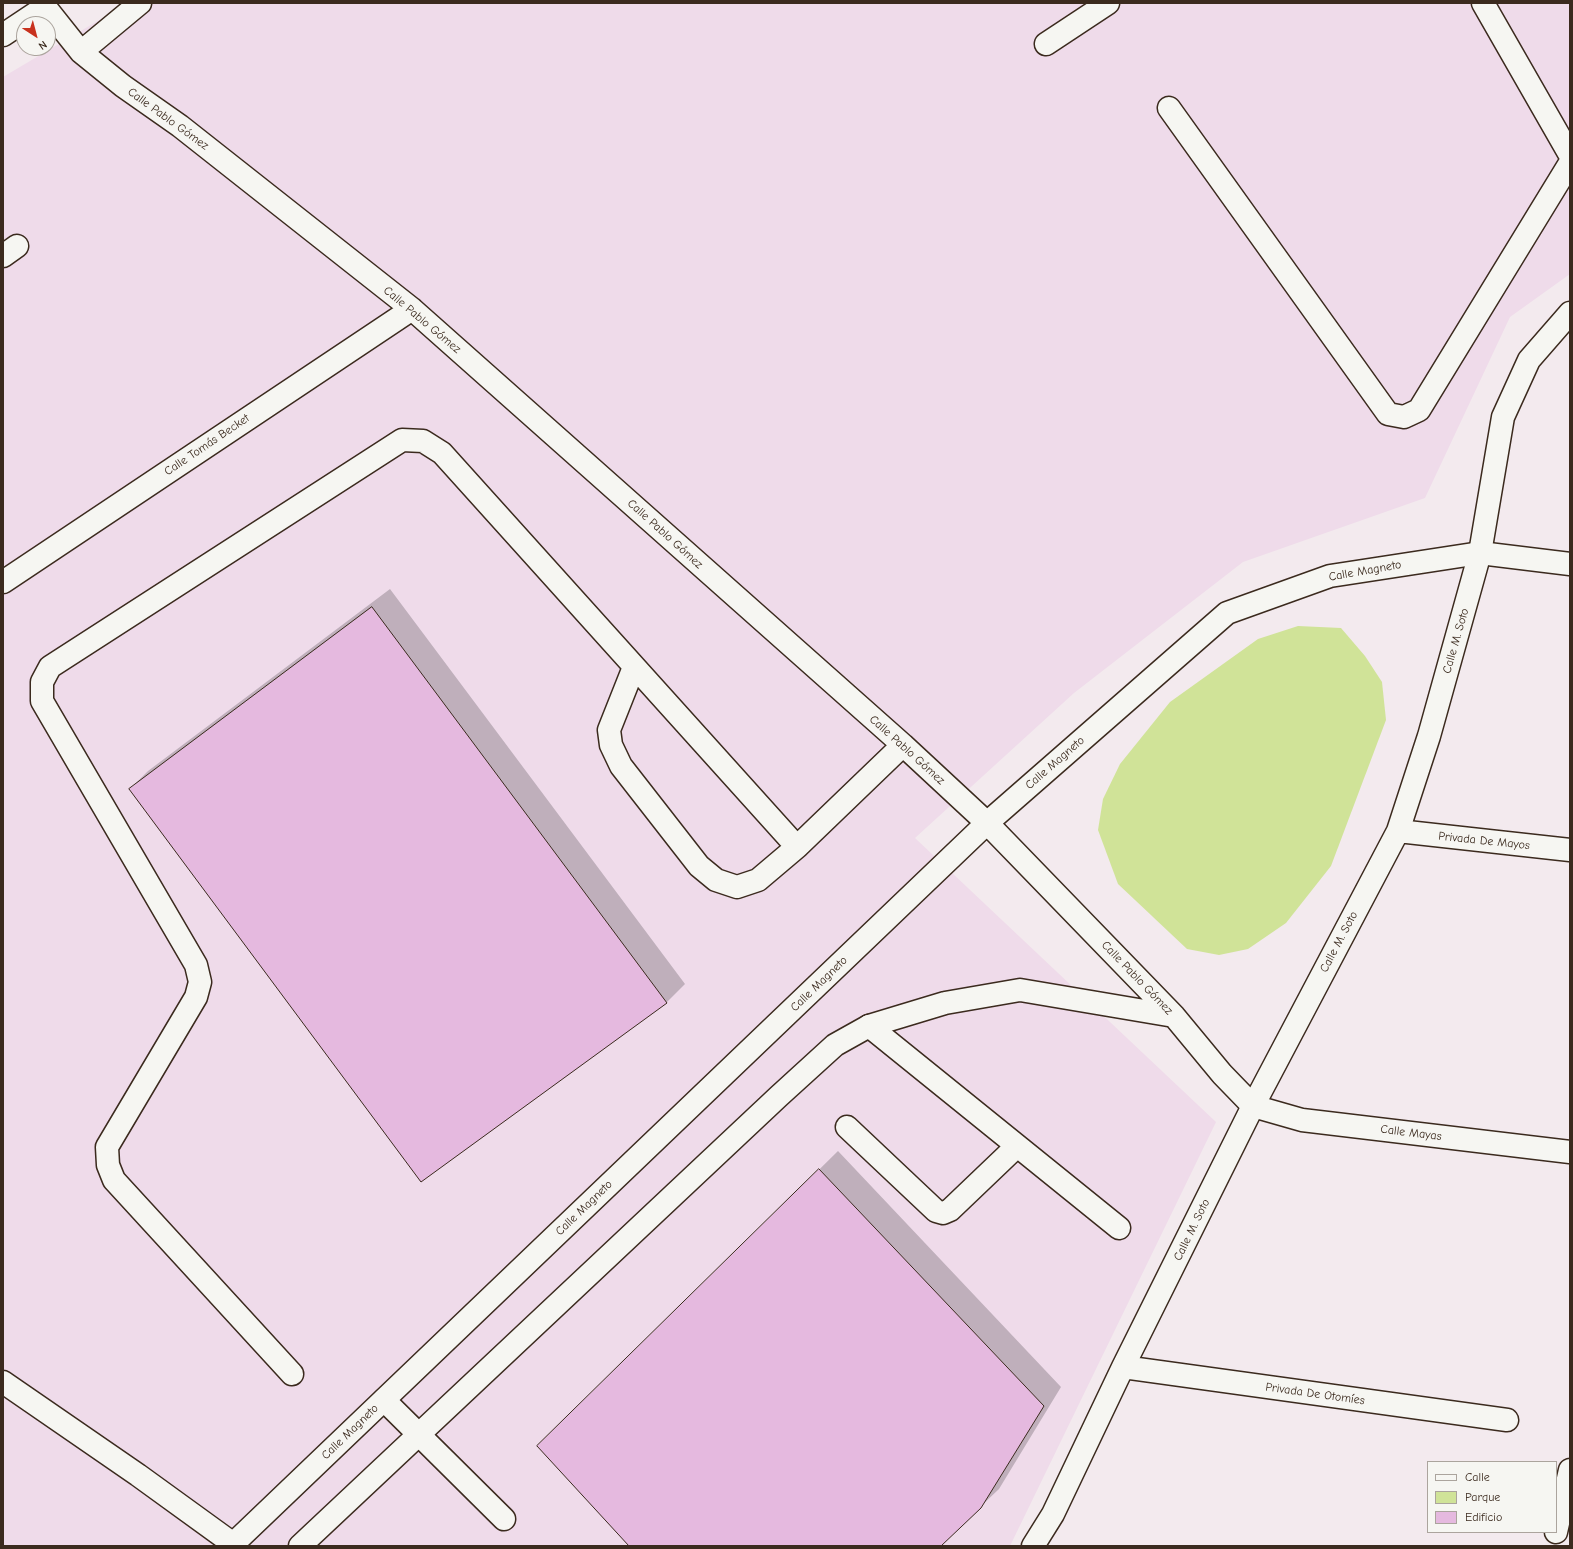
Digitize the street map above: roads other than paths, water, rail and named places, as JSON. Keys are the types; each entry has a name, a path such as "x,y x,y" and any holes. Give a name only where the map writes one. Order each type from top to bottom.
{"street":[{"path":"81,52 140,3"},
{"path":"1046,44 1108,3"},
{"path":"1483,3 1570,155"},
{"path":"3,35 43,5"},
{"name":"Calle Pablo Gómez","path":"43,5 81,52 122,86 180,126 412,309 903,745 987,823 1174,1016 1222,1074 1253,1106"},
{"path":"1168,108 1388,414 1404,417 1419,410 1570,163"},
{"name":"Calle Tomás Becket","path":"3,582 412,309"},
{"name":"Calle M. Soto","path":"1033,1546 1053,1514 1123,1367 1253,1106 1398,831 1429,736 1480,553 1503,417 1529,360 1570,313"},
{"path":"292,1374 114,1180 108,1165 107,1147 196,997 200,982 196,965 42,701 42,682 50,667 402,440 423,441 442,453 797,847"},
{"name":"Calle Magneto","path":"234,1545 987,823 1227,613 1330,576 1480,553 1570,564"},
{"path":"634,667 609,730 611,745 621,766 699,866 716,880 737,887 758,880 797,847 903,745"},
{"name":"Privada De Mayos","path":"1398,831 1570,850"},
{"path":"300,1546 835,1045 869,1026 945,1003 1020,990 1174,1016"},
{"path":"869,1026 1119,1228"},
{"name":"Calle Mayas","path":"1253,1106 1302,1120 1570,1152"},
{"path":"847,1127 936,1211 943,1213 950,1210 1018,1146"},
{"name":"Privada De Otomíes","path":"1123,1367 1507,1420"},
{"path":"3,1382 234,1545"},
{"path":"384,1400 504,1519"},
{"path":"1557,1528 1570,1470"},
{"path":"1553,1546 1556,1533"}]}
